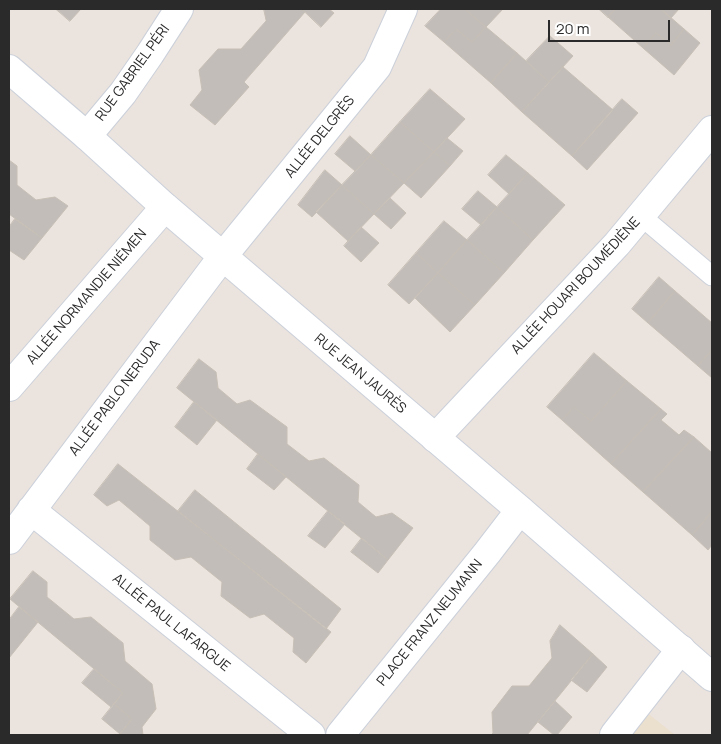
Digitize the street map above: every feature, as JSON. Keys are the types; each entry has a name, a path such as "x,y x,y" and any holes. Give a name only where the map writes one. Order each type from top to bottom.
{"street":[{"name":"RUE GABRIEL PÉRI","path":"86,136 123,93 179,9"},
{"name":"ALLÉE DELGRÈS","path":"223,256 377,66 403,9"},
{"name":"RUE JEAN JAURÈS","path":"9,69 165,207 520,510 712,677"},
{"name":"ALLÉE HOUARI BOUMÉDIÈNE","path":"435,438 617,244 712,130"},
{"name":"ALLÉE NORMANDIE NIÉMEN","path":"9,387 165,207"},
{"name":"ALLÉE PABLO NERUDA","path":"9,540 223,256"},
{"name":"ALLÉE PAUL LAFARGUE","path":"31,510 312,735"},
{"name":"PLACE FRANZ NEUMANN","path":"340,735 520,510"},
{"path":"614,735 681,649"}],"lane":[{"path":"641,216 712,276"}],"shaded area":[{"path":"646,712 675,735 628,735"}],"building":[{"path":"56,9 81,9 70,21"},
{"path":"264,9 302,9 305,12 244,82 249,87 215,125 190,105 202,90 199,70 218,49 241,49 266,21"},
{"path":"302,9 329,9 334,13 321,27"},
{"path":"441,9 465,9 486,27 472,42 456,29 444,42 425,26"},
{"path":"465,9 503,9 486,27"},
{"path":"599,9 616,9 608,17"},
{"path":"616,9 661,9 684,29 671,45 656,33 643,48 608,17"},
{"path":"661,9 679,9 671,18"},
{"path":"486,27 517,53 491,83 444,42 456,29 472,42"},
{"path":"684,29 700,43 674,75 643,48 656,33 671,45"},
{"path":"550,36 573,56 549,82 526,61"},
{"path":"517,53 549,82 522,112 491,83"},
{"path":"563,67 613,110 572,156 522,112"},
{"path":"430,89 465,119 434,152 400,122"},
{"path":"622,99 638,113 587,170 572,156"},
{"path":"400,122 434,152 404,183 371,155"},
{"path":"350,136 371,155 355,171 335,154"},
{"path":"447,138 463,151 450,166 434,152"},
{"path":"434,152 450,166 421,198 404,183"},
{"path":"371,155 404,183 374,214 342,185"},
{"path":"506,155 528,173 509,194 488,175"},
{"path":"9,160 17,166 17,185 36,200 55,197 68,206 42,238 9,214"},
{"path":"325,170 342,185 312,217 298,205"},
{"path":"528,173 565,205 533,240 497,207"},
{"path":"342,185 374,214 348,241 316,212"},
{"path":"478,191 497,207 481,225 462,209"},
{"path":"390,198 406,213 391,229 374,214"},
{"path":"497,207 533,240 504,273 467,240"},
{"path":"15,219 42,238 24,260 9,250 9,227"},
{"path":"444,221 467,240 438,273 416,253"},
{"path":"361,227 379,243 361,262 344,246"},
{"path":"467,240 504,273 475,305 438,273"},
{"path":"416,253 438,273 409,304 388,285"},
{"path":"438,273 475,305 450,332 415,298"},
{"path":"659,277 675,291 648,323 632,309"},
{"path":"675,291 712,323 712,350 698,366 648,323"},
{"path":"712,350 712,378 698,366"},
{"path":"594,353 627,381 591,421 574,407 562,420 547,407"},
{"path":"199,359 216,372 218,388 237,404 250,400 287,427 287,444 309,461 324,458 359,485 358,502 376,517 392,513 413,528 388,560 177,388"},
{"path":"627,381 661,409 611,464 562,420 574,407 591,421"},
{"path":"194,402 217,420 197,445 175,427"},
{"path":"661,409 667,414 661,420 679,435 684,430 694,437 643,492 611,464"},
{"path":"694,437 712,453 712,512 692,535 643,492"},
{"path":"258,454 286,477 274,490 247,469"},
{"path":"118,464 331,632 306,663 293,652 294,638 264,614 250,618 221,596 222,582 191,557 175,560 150,540 150,526 119,500 107,506 94,495"},
{"path":"195,490 341,609 326,629 178,511"},
{"path":"328,511 345,524 325,548 308,536"},
{"path":"712,512 712,545 708,550 692,535"},
{"path":"362,538 388,560 378,573 351,552"},
{"path":"33,571 47,582 47,597 74,619 91,617 123,643 125,661 152,684 156,709 142,727 143,735 119,735 132,719 114,704 123,693 10,599"},
{"path":"19,607 38,622 9,658 9,620"},
{"path":"560,625 593,654 527,735 491,735 493,733 492,712 512,686 529,686 552,658 550,641"},
{"path":"593,654 607,667 587,692 571,680"},
{"path":"94,669 123,693 111,707 82,683"},
{"path":"555,701 572,717 557,735 554,735 538,722"},
{"path":"114,704 132,719 120,734 102,719"}]}
